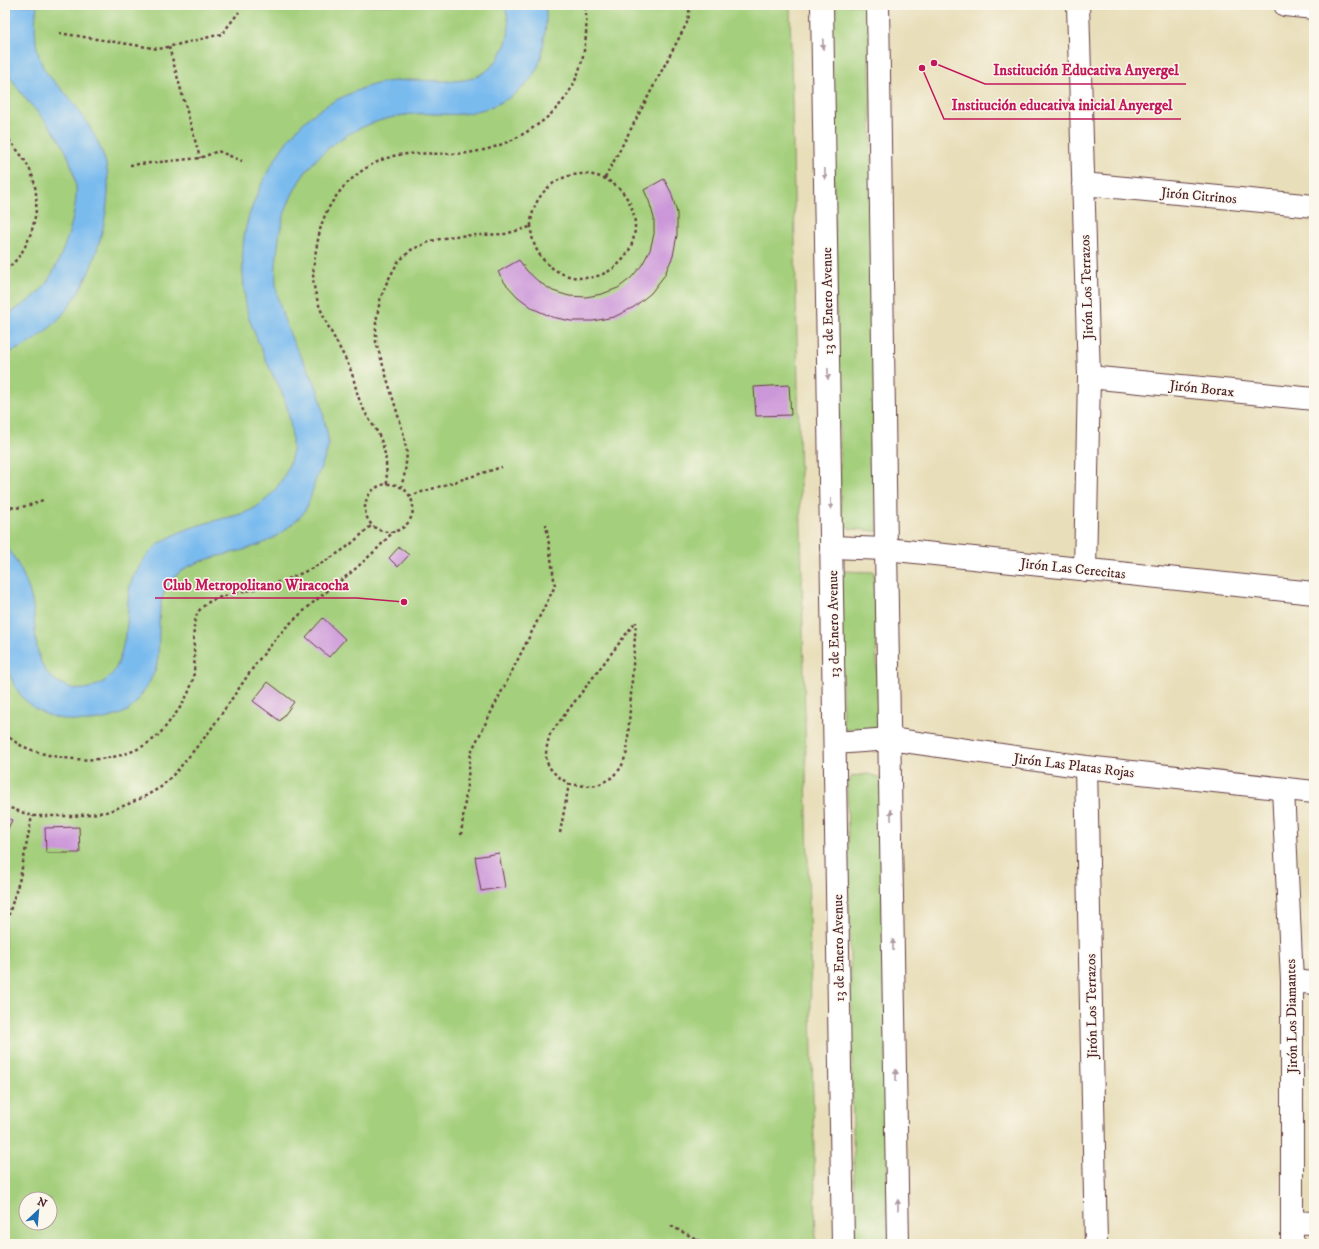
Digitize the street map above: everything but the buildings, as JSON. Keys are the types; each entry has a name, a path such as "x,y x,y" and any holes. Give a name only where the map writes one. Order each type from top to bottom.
{"street":[{"name":"13 de Enero Avenue","path":"822,5 843,1244"},
{"path":"878,5 898,1244"},
{"name":"Jirón Los Terrazos","path":"1078,5 1089,376 1085,570"},
{"path":"1285,5 1314,8"},
{"name":"Jirón Citrinos","path":"1084,184 1314,206"},
{"name":"Jirón Borax","path":"1089,376 1314,399"},
{"name":"Jirón Las Cerecitas","path":"831,547 886,549 1314,593"},
{"name":"Jirón Las Platas Rojas","path":"835,743 890,739 1086,767 1314,792"},
{"name":"Jirón Los Terrazos","path":"1086,767 1096,1244"},
{"name":"Jirón Los Diamantes","path":"1283,789 1292,981 1292,1244"},
{"path":"1292,981 1314,983"},
{"path":"1292,1222 1314,1223"}],"path":[{"path":"387,484 386,453 377,431 363,410 349,367 321,313 313,285 315,251 320,228 328,208 341,189 361,172 379,162 398,156 426,154 454,155 479,151 505,143 522,135 539,124 556,109 569,93 576,77 583,56 586,35 585,5"},
{"path":"605,178 688,21 690,5"},
{"path":"59,33 159,50 222,34 240,12"},
{"path":"169,47 200,158"},
{"path":"5,135 30,170 35,188 36,205 34,223 28,241 19,257 5,271"},
{"path":"130,165 200,158 218,152 242,161"},
{"path":"588,174 605,178 619,188 630,202 635,218 635,235 630,251 619,265 604,274 587,279 570,277 554,270 541,259 533,244 530,227 532,210 540,194 554,182 570,175 588,174"},
{"path":"401,488 405,472 407,453 403,432 376,342 376,322 380,300 387,282 398,262 412,250 431,241 454,236 505,234 530,227"},
{"path":"409,496 502,467"},
{"path":"387,484 401,488 411,500 411,516 407,523 394,531 386,531 372,525 365,511 365,503 368,496 379,486 387,484"},
{"path":"5,506 12,508 27,506 43,500"},
{"path":"461,835 471,752 555,586 546,524"},
{"path":"5,734 21,745 42,754 63,758 84,760 107,758 124,754 141,747 157,736 180,708 187,696 195,672 195,627 196,616 200,608 207,603 224,596 287,579 313,567 347,547 372,525"},
{"path":"5,806 32,816 74,816 106,812 144,797 161,787 209,732 257,662 285,628 316,600 359,566 394,531"},
{"path":"636,621 627,752 621,768 611,778 598,785 585,786 569,784 556,775 546,763 546,748 550,734 636,621"},
{"path":"560,833 569,784"},
{"path":"5,927 20,878 32,816"},
{"path":"671,1226 706,1244"}],"green space":[{"path":"5,5 790,5 816,1244 5,1244"},
{"path":"830,5 869,5 878,531 851,529 841,523"},
{"path":"840,571 874,572 879,728 843,730"},
{"path":"868,774 881,778 889,1244 855,1244 847,786 852,776"}],"water":[{"path":"5,5 37,5 35,21 36,45 40,60 45,71 73,102 93,132 104,157 108,173 108,190 104,223 95,256 89,272 73,301 62,315 37,338 18,349 5,354 5,316 34,297 49,279 61,254 71,226 76,199 76,187 70,160 61,141 20,92 9,73 5,62"},
{"path":"504,5 545,5 546,26 540,61 535,72 522,89 494,106 473,112 459,114 409,114 379,121 349,134 336,142 313,163 303,175 287,206 280,230 278,246 276,281 278,298 289,333 318,390 322,404 328,441 326,454 308,505 303,514 269,541 241,551 202,561 179,573 171,581 164,593 160,607 158,656 155,670 140,697 129,710 112,717 85,721 50,716 39,711 28,703 20,694 13,683 8,670 5,655 5,545 24,576 29,590 33,608 39,658 44,668 51,677 70,688 84,689 94,687 103,682 110,676 118,664 126,627 130,588 135,573 146,556 164,541 185,530 242,514 257,507 270,496 281,482 291,458 292,435 287,409 281,390 266,361 248,316 243,279 244,236 248,219 258,192 272,164 290,138 310,117 316,112 351,93 372,85 389,82 406,80 464,80 486,72 495,63 506,44 509,28 508,16"}],"place":[{"name":"Institución Educativa Anyergel","path":"934,63"},
{"name":"Institución educativa inicial Anyergel","path":"922,68"},
{"name":"Club Metropolitano Wiracocha","path":"404,602"}]}
